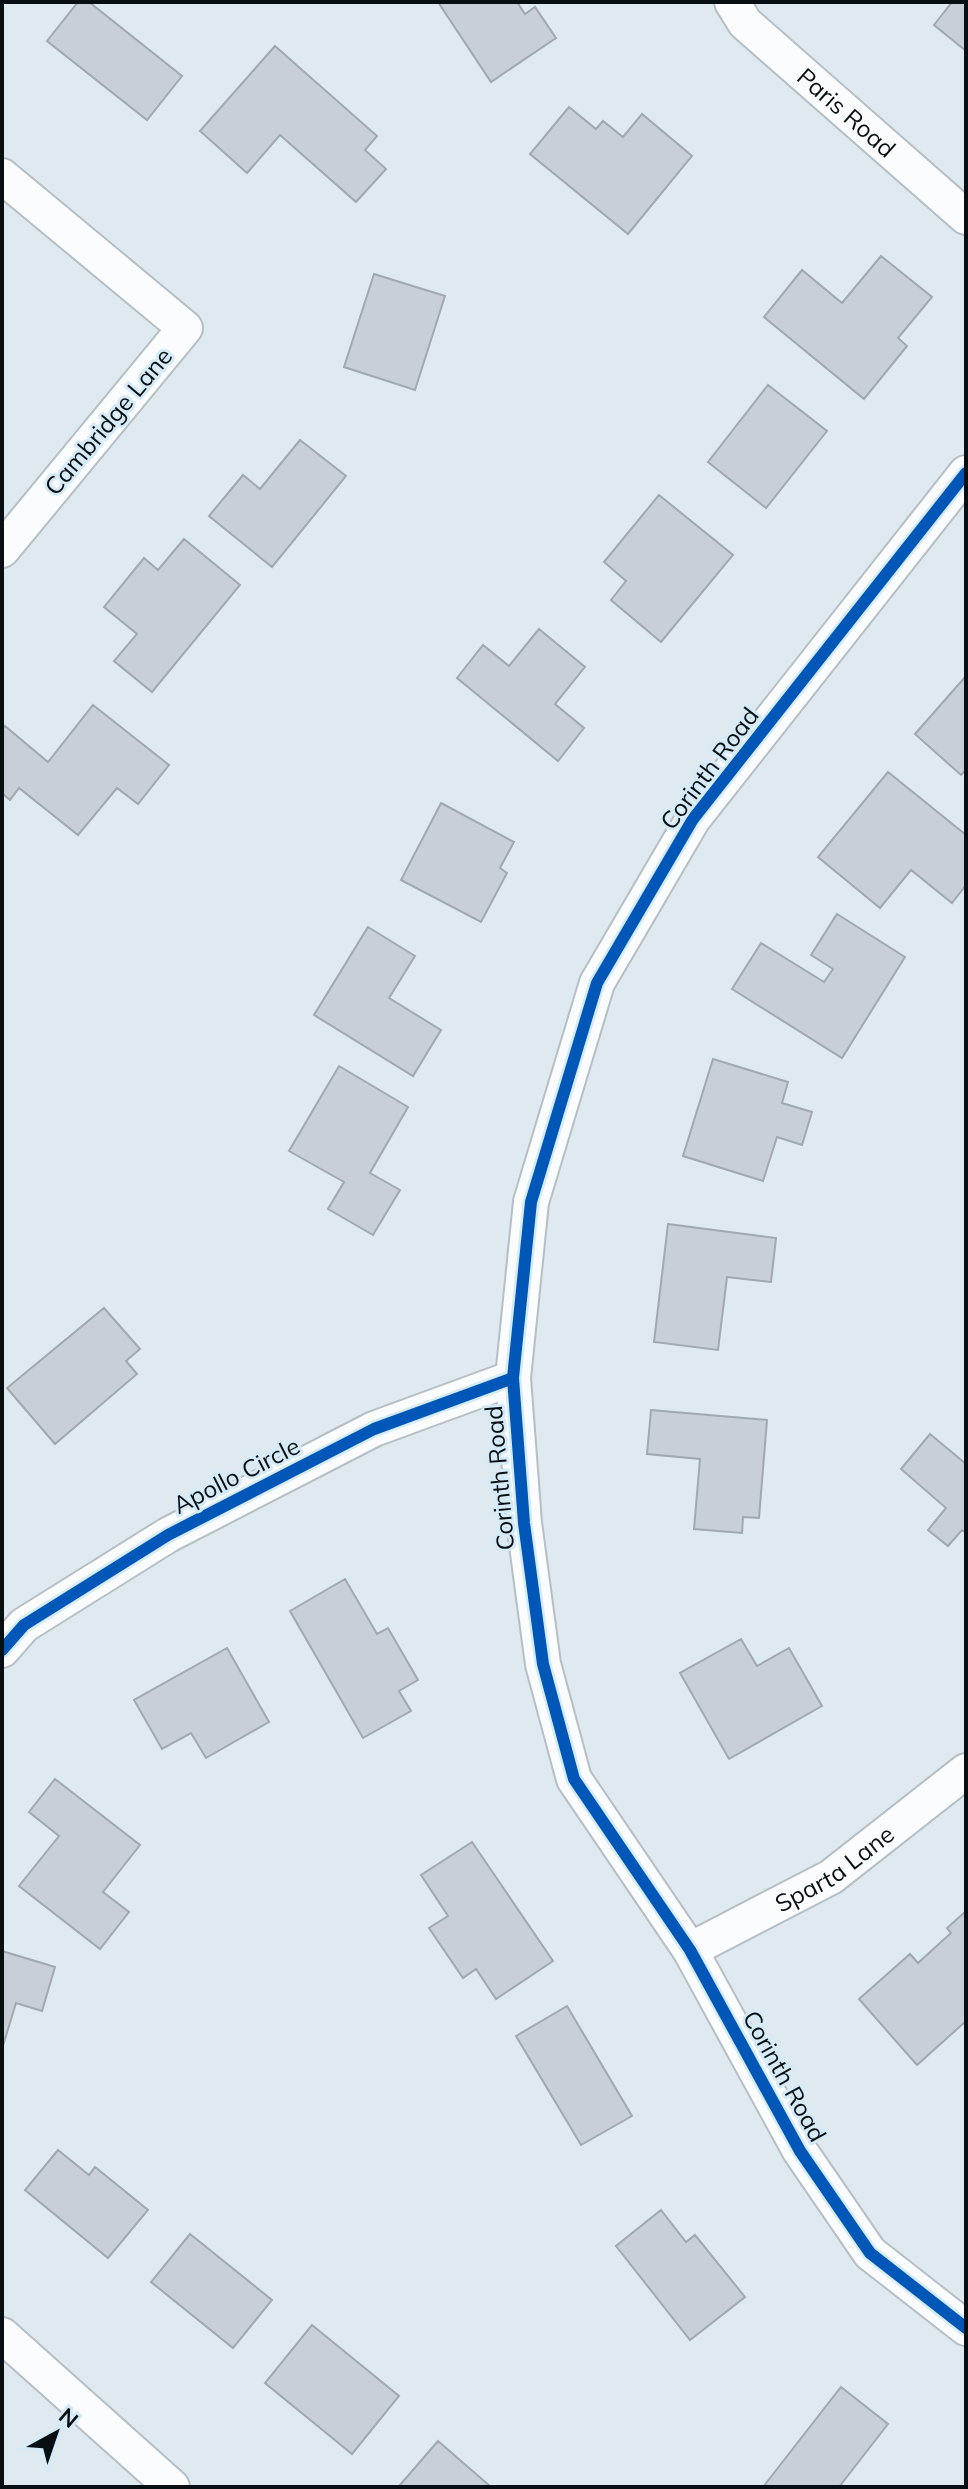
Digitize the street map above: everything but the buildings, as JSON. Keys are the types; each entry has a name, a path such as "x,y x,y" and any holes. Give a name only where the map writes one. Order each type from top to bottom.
{"street":[{"name":"Paris Road","path":"732,2 745,23 966,217"},
{"name":"Cambridge Lane","path":"2,176 185,328 2,550"},
{"name":"Corinth Road","path":"966,473 693,819 597,983 531,1202 513,1378 524,1523 543,1664 574,1779 690,1950 800,2151 870,2253 966,2328"},
{"name":"Apollo Circle","path":"2,1650 24,1625 168,1535 374,1429 513,1378"},
{"name":"Sparta Lane","path":"690,1950 831,1877 966,1771"},
{"path":"2,2335 172,2487"}],"cycle path":[{"path":"966,473 693,819 597,983 531,1202 513,1378 524,1523 543,1664 574,1779 690,1950 800,2151 870,2253 966,2328"},
{"path":"2,1650 24,1625 168,1535 374,1429 513,1378"}]}
